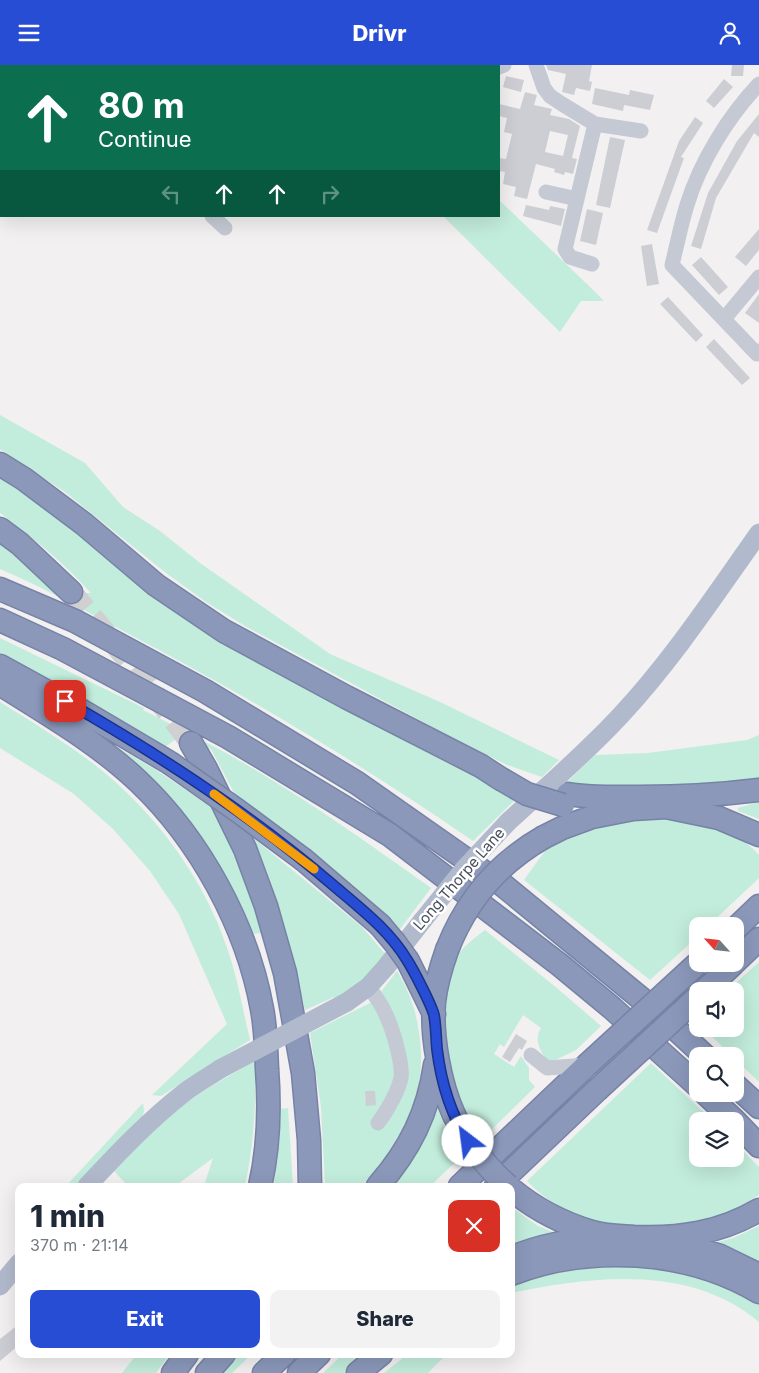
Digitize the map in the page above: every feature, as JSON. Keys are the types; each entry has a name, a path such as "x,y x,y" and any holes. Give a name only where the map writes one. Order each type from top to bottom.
{"highway":[{"path":"0,464 24,479 84,524 156,585 224,631 346,697 503,777 528,794 565,800 722,795 759,790"},
{"path":"0,529 20,544 71,592"},
{"path":"0,589 75,621 205,691 357,783 504,886 648,1003 695,1047"},
{"path":"0,620 63,649 228,737 390,835 560,965 689,1077"},
{"path":"0,666 82,711 170,763 304,860 380,925 408,961 434,1014"},
{"path":"0,684 101,749 140,783 169,815 199,854 225,898 245,947 262,1007 265,1026 270,1106 260,1183"},
{"path":"191,743 206,769 245,849 266,906 285,973 303,1073 309,1140 310,1183"},
{"path":"505,1183 480,1158 462,1132 441,1078 434,1014 436,986 447,950 462,917 482,889 517,853 544,837 578,821 633,809 720,803 759,790"},
{"path":"565,800 586,810 610,813"},
{"path":"666,807 719,818 759,835"},
{"path":"744,920 759,906"},
{"path":"744,953 759,939"},
{"path":"463,1183 689,971"},
{"path":"714,982 724,973"},
{"path":"499,1183 689,1005"},
{"path":"381,1183 394,1168 420,1124 432,1084 437,1049"},
{"path":"744,1093 759,1107"},
{"path":"715,1102 725,1112"},
{"path":"744,1130 759,1146"},
{"path":"515,1192 547,1214 579,1228 612,1236"},
{"path":"515,1256 528,1250 561,1242 612,1236 661,1238 703,1233 727,1225 759,1209"},
{"path":"661,1238 720,1256 759,1275"},
{"path":"515,1272 566,1259 614,1254 640,1256 663,1259 712,1271 759,1292"},
{"path":"173,1373 184,1358"},
{"path":"207,1373 220,1358"},
{"path":"264,1373 280,1358"},
{"path":"299,1373 315,1358"},
{"path":"358,1373 375,1358"}],"main road":[{"name":"Long Thorpe Lane","path":"90,1183 162,1111 186,1091 220,1069 348,1002 368,987 465,868 508,822 582,754 621,714 661,668 699,619 759,533"},
{"path":"0,1286 15,1268"}],"street":[{"path":"536,65 544,88 550,96 595,124 641,131"},
{"path":"759,84 749,94 710,149 687,204 672,265 757,354 759,351"},
{"path":"592,264 572,259 566,252 566,246 595,124"},
{"path":"546,192 576,205"},
{"path":"213,217 225,228"},
{"path":"724,319 759,277"},
{"path":"368,987 378,999 388,1017 400,1059 401,1076 396,1093 378,1123"},
{"path":"531,1055 547,1068 587,1065"}],"green space":[{"path":"500,201 604,301 581,301 560,332 444,217 500,217"},
{"path":"0,415 85,463 123,507 160,531 200,563 330,654 440,702 559,760 542,777 507,765 245,626 206,602 166,573 65,492 0,449"},
{"path":"0,476 321,691 517,798 473,841 393,787 269,711 89,613 0,569 0,544 40,575 59,593 91,593 70,571 0,513"},
{"path":"0,638 144,708 143,710 268,777 378,850 431,888 397,933 239,802 211,749 176,739 162,749 0,656"},
{"path":"0,702 48,732 95,765 138,804 192,873 218,924 235,973 250,1040 161,1096 152,1095 227,1024 179,914 150,871 113,829 74,794 0,748"},
{"path":"759,735 759,780 720,790 564,785 595,755 648,753 747,740"},
{"path":"110,743 156,770 217,811 239,861 254,903 262,933 251,934"},
{"path":"759,802 759,819 738,811 738,808"},
{"path":"632,818 683,820 700,823 732,834 759,855 759,878 718,917 689,917 689,944 650,980 524,880 548,848 565,836 611,822"},
{"path":"253,838 362,927 386,955 365,981 336,1001 334,997 305,1010 283,923"},
{"path":"485,930 601,1026 576,1050 549,1063 541,1051 538,1042 541,1028 523,1015 504,1047 500,1044 494,1054 514,1067 521,1056 529,1068 529,1080 535,1087 486,1135 466,1112 453,1084 445,1039 445,1004 450,972 455,959 464,947"},
{"path":"759,962 759,1082 744,1068 744,1047 723,1047 712,1037 744,1037 744,982 737,982"},
{"path":"397,971 411,1001 420,1038 421,1070 418,1090 407,1120 391,1149 364,1183 325,1183 321,1107 310,1033 374,1001"},
{"path":"255,1061 254,1124 245,1183 205,1183 213,1158 179,1183 125,1183 114,1171 139,1145 182,1106"},
{"path":"651,1063 689,1099 689,1102 693,1102 703,1112 689,1112 689,1167 744,1167 744,1152 759,1167 759,1195 732,1210 703,1221 657,1227 613,1226 572,1213 548,1199 527,1181"},
{"path":"435,1101 445,1128 463,1155 433,1183 391,1183"},
{"path":"143,1103 144,1112 141,1120 79,1183 69,1183"},
{"path":"288,1108 293,1183 272,1183 280,1109"},
{"path":"515,1210 538,1226 563,1236 515,1252"},
{"path":"759,1226 759,1263 735,1250 715,1243 733,1238"},
{"path":"617,1264 668,1268 726,1287 759,1303 759,1322 732,1303 703,1291 672,1283 640,1279 574,1282 515,1292 515,1283 553,1271"},
{"path":"134,1358 167,1358 156,1373 122,1373"},
{"path":"231,1358 248,1358 232,1373 217,1373"},
{"path":"339,1358 362,1358 344,1373 323,1373"},
{"path":"403,1358 443,1358 428,1373 384,1373"}],"building":[{"path":"546,65 592,65 589,81 592,82 590,91 576,88 574,95 562,92 566,74 548,70"},
{"path":"732,65 744,65 743,76 731,76"},
{"path":"506,76 524,80 521,92 503,87"},
{"path":"724,79 733,87 714,108 706,101"},
{"path":"595,88 629,95 630,90 654,95 650,110 624,105 623,111 592,104"},
{"path":"525,92 537,95 534,105 552,109 550,115 569,119 580,126 572,158 577,159 573,174 565,172 564,175 554,172 555,169 536,164 527,199 514,196 516,187 503,184 505,172 500,171 500,158 506,159 512,134 504,132 507,118 500,116 500,104 520,109","holes":["550,131 568,135 563,156 545,152"]},
{"path":"759,114 759,137 754,133 716,198 701,249 691,246 708,193 737,141"},
{"path":"695,117 703,123 681,157 684,158 657,233 647,230 679,141"},
{"path":"610,137 625,140 610,208 596,205"},
{"path":"526,205 549,210 550,206 565,209 561,226 523,216"},
{"path":"587,209 603,213 596,245 580,241"},
{"path":"759,229 759,250 746,266 735,257"},
{"path":"652,244 659,284 647,286 641,246"},
{"path":"701,257 728,287 719,295 692,265"},
{"path":"759,294 759,323 745,313"},
{"path":"668,297 703,335 696,342 660,304"},
{"path":"714,339 750,378 742,385 706,347"},
{"path":"516,1034 527,1041 522,1050 519,1048 510,1062 502,1057"},
{"path":"365,1091 375,1091 376,1105 366,1106"},
{"path":"15,1327 15,1348 0,1361 0,1339"}],"tunnel":[{"path":"71,592 133,666 191,743"}],"slow traffic":[{"path":"214,794 314,869"}],"route":[{"path":"65,701 170,763 238,811 304,860 380,925 408,961 434,1014 441,1078 450,1106 468,1141"}]}
